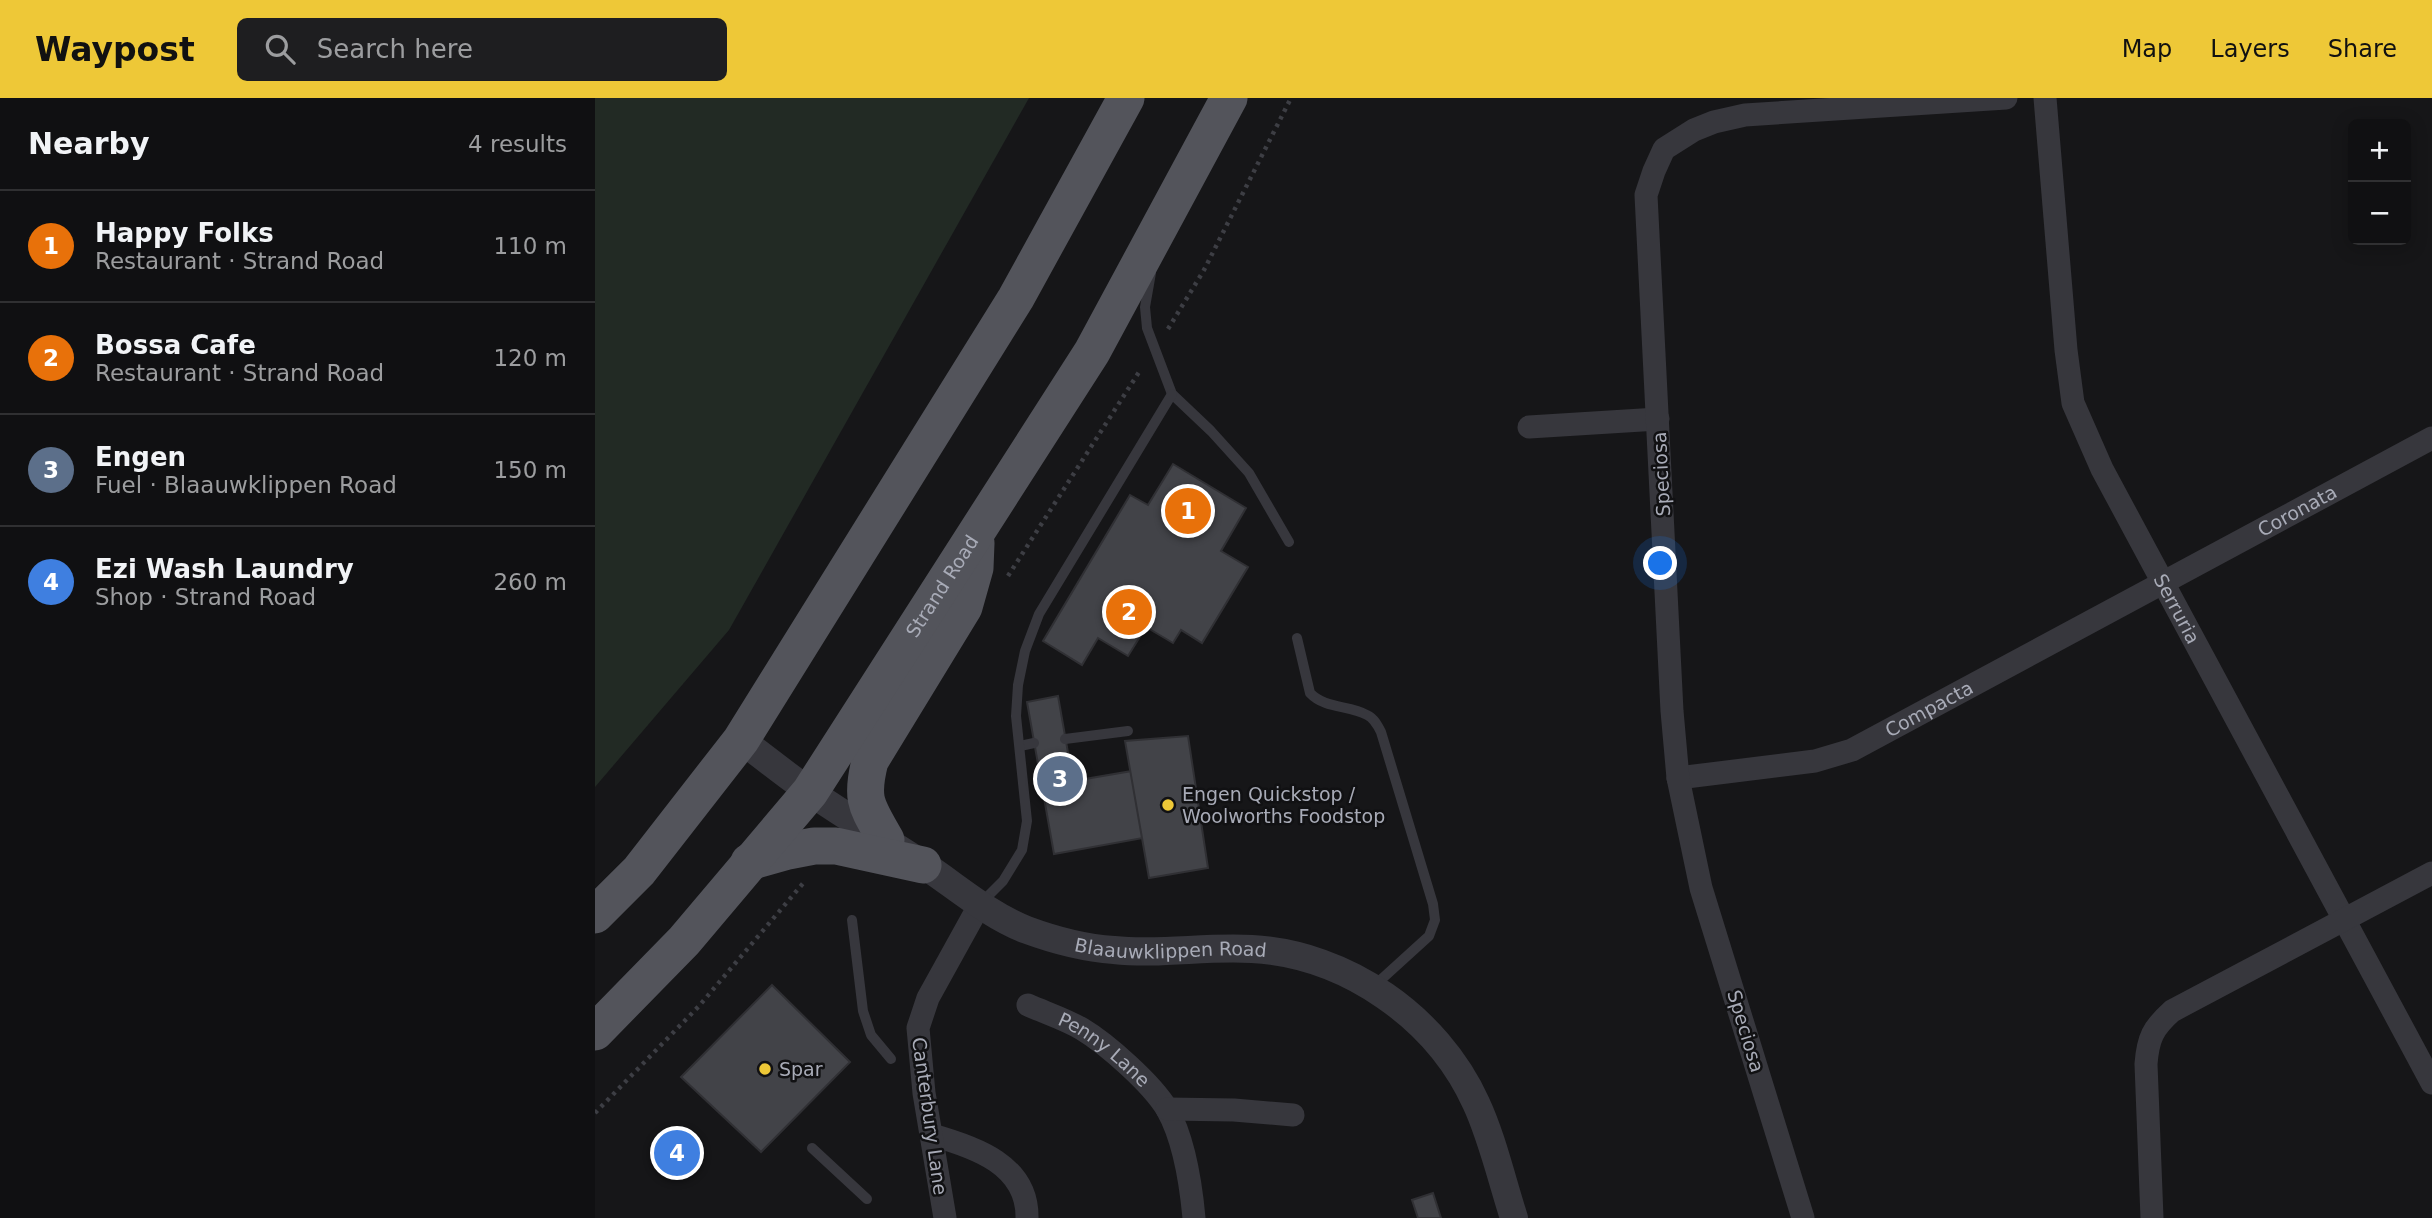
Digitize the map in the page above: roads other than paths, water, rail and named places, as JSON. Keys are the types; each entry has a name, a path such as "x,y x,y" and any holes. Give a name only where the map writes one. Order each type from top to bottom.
{"main road":[{"path":"595,915 639,871 741,740 1016,298 1126,98"},
{"name":"Strand Road","path":"595,1032 684,940 810,792 1092,352 1229,98"},
{"path":"886,840 865,803 865,782 870,761 964,607 975,568 977,532"},
{"path":"749,862 788,850 836,846 923,865"}],"street":[{"name":"Speciosa","path":"1803,1218 1701,888 1678,778 1672,711 1646,195 1664,149 1743,106 2006,98"},
{"name":"Serruria","path":"2045,98 2066,350 2073,403 2088,441 2162,582 2432,1083"},
{"path":"1529,428 1658,419"},
{"name":"Coronata","path":"2162,582 2432,438"},
{"name":"Compacta","path":"1678,778 1815,761 1852,750 2162,582"},
{"name":"Blaauwklippen Road","path":"741,740 810,792 980,904 1025,929 1066,942 1115,951 1253,949 1296,955 1332,967 1372,988 1414,1017 1440,1044 1461,1073 1477,1104 1514,1218"},
{"path":"2152,1218 2146,1064 2147,1042 2159,1023 2172,1011 2432,873"},
{"name":"Canterbury Lane","path":"945,1218 919,1056 918,1028 928,998 980,904"},
{"name":"Penny Lane","path":"1028,1005 1082,1029 1136,1072 1167,1109 1182,1148 1191,1184 1194,1218"},
{"path":"1167,1109 1234,1110 1293,1115"},
{"path":"932,1135 984,1153 1010,1171 1023,1190 1027,1218"}],"lane":[{"path":"1165,216 1145,307 1147,328 1172,394 1211,431 1249,473 1289,542"},
{"path":"980,904 1003,881 1022,850 1027,821 1016,716 1018,685 1025,651 1039,614 1172,394"},
{"path":"1297,638 1310,693 1325,703 1367,714 1381,732 1433,904 1435,920 1429,936 1372,988"},
{"path":"1065,738 1129,731"},
{"path":"1020,746 1034,743"},
{"path":"852,920 863,1012 871,1035 891,1059"},
{"path":"812,1148 867,1199"}],"place":[{"name":"Happy Folks","path":"1188,511"},
{"name":"Bossa Cafe","path":"1129,612"},
{"name":"Engen","path":"1060,779"},
{"name":"Engen Quickstop / Woolworths Foodstop","path":"1168,805"},
{"name":"Spar","path":"765,1069"},
{"name":"Ezi Wash Laundry","path":"677,1153"}]}
